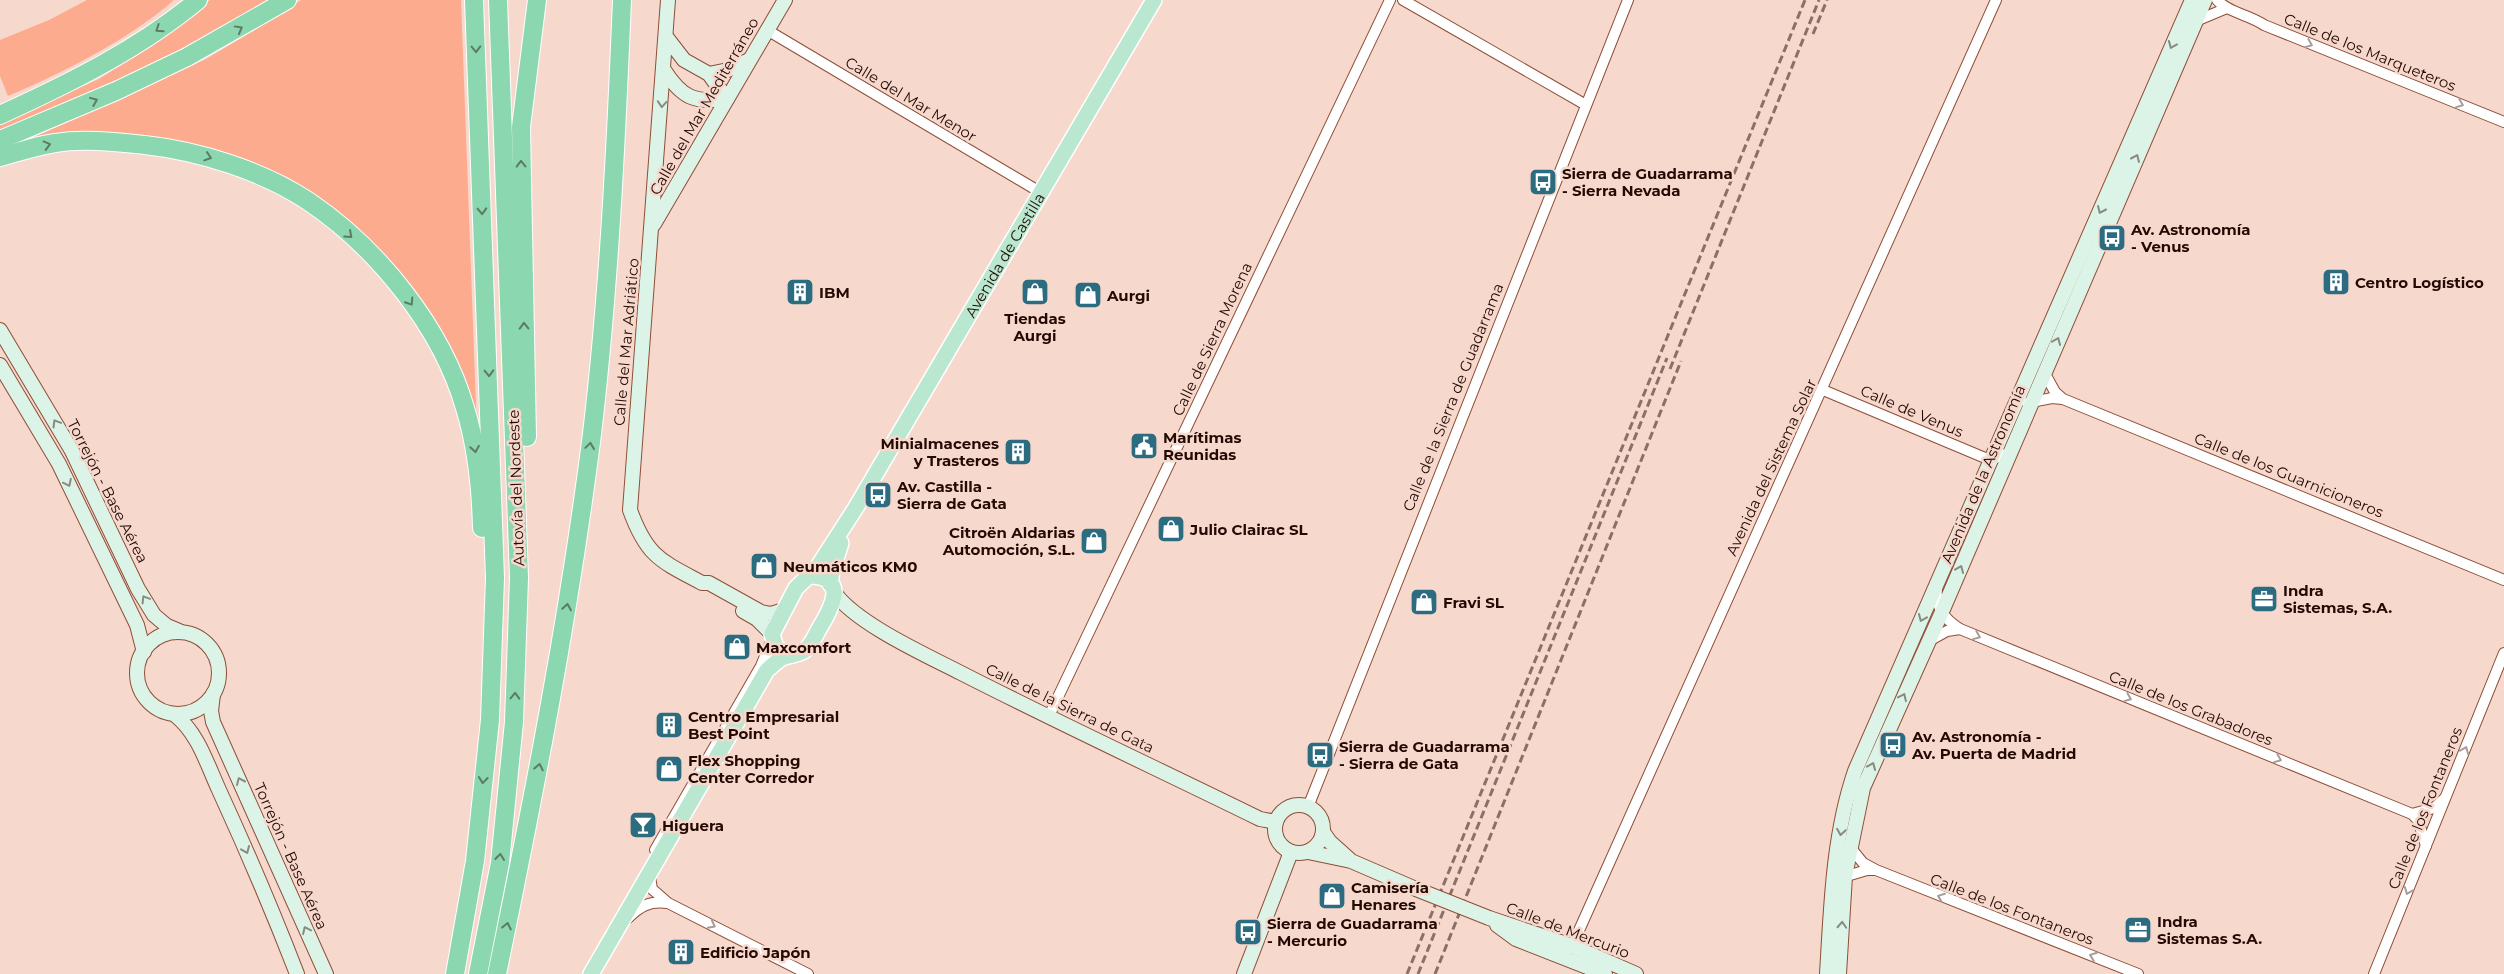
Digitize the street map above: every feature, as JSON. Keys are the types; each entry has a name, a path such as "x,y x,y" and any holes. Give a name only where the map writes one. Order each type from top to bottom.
{"highway":[{"path":"0,115 88,73 179,16 198,0"},
{"path":"0,140 116,92 187,57 287,0"},
{"name":"Autovía del Nordeste","path":"455,974 475,861 490,720 495,578 494,500 474,0"},
{"name":"Autovía del Nordeste","path":"478,974 500,863 514,722 518,532 498,0"},
{"path":"518,532 527,443 521,127 537,0"},
{"path":"497,974 548,724 592,433 606,290 622,0"},
{"path":"0,157 56,142 102,142 165,147 206,155 265,179 308,201 380,263 400,286 441,349 465,407 475,446 481,499 490,720"}],"main road":[{"name":"Avenida de Castilla","path":"772,637 796,588 828,554 855,509 1154,0"},
{"name":"Avenida de Castilla","path":"792,655 808,647 834,601 832,570 855,509"},
{"path":"809,576 824,579 832,588"},
{"path":"772,637 776,648 792,655"},
{"path":"591,974 767,670 780,659 792,655"}],"street":[{"name":"Calle del Mar Adriático","path":"668,0 630,510 645,545 661,561 702,583 710,583 761,612 771,614 784,610"},
{"name":"Calle del Mar Mediterráneo","path":"652,228 785,0"},
{"name":"Calle de Sierra Morena","path":"1048,718 1390,0"},
{"path":"1403,0 1586,105"},
{"name":"Calle de la Sierra de Guadarrama","path":"1308,807 1628,0"},
{"name":"Avenida del Sistema Solar","path":"1572,946 1685,690 1823,390 1996,0"},
{"name":"Avenida de la Astronomía","path":"1840,974 1840,878 1843,818 1855,770 2192,0"},
{"name":"Avenida de la Astronomía","path":"1826,974 1840,878 1851,848 1863,788 1941,614 2205,0"},
{"name":"Calle de los Marqueteros","path":"2217,0 2227,8 2245,14 2264,25 2504,122"},
{"path":"2196,21 2227,8"},
{"name":"Calle del Mar Menor","path":"767,30 1040,192"},
{"path":"666,38 684,60 709,74 726,99"},
{"path":"709,74 728,70 749,60"},
{"path":"664,70 680,91 687,96 698,100 726,99"},
{"name":"Torrejón - Base Aérea","path":"0,330 72,451 150,609 167,626 179,631"},
{"name":"Torrejón - Base Aérea","path":"0,365 59,464 137,625 144,652"},
{"path":"2044,372 2055,392 2063,399"},
{"name":"Calle de Venus","path":"1823,390 1990,460"},
{"name":"Calle de los Guarnicioneros","path":"2015,406 2052,398 2063,399 2504,580"},
{"path":"1995,486 1995,472 1990,460 2009,453"},
{"path":"1941,574 1937,590 1937,602 1941,614"},
{"name":"Calle del Mar Adriático","path":"702,583 706,590 757,619 772,637"},
{"name":"Calle de la Sierra de Gata","path":"832,588 853,614 926,655 1048,718 1260,818 1276,822"},
{"path":"824,620 838,614 853,614"},
{"name":"Calle de los Grabadores","path":"1941,614 1960,629 2412,814"},
{"path":"1928,642 1947,631 1960,629"},
{"path":"175,715 193,711 203,705 213,694 219,670 214,650 198,635 179,631 158,636 144,652 138,668 142,692 152,705 175,715 186,724 203,755 271,908 297,974"},
{"path":"772,637 761,666 655,848 649,872 652,889 668,904 808,974"},
{"name":"Calle de los Fontaneros","path":"2374,974 2504,652"},
{"name":"Torrejón - Base Aérea","path":"213,694 211,711 213,722 326,974"},
{"path":"2426,846 2418,820 2412,814 2434,808 2447,795"},
{"path":"1308,852 1320,841 1323,832 1322,823 1316,812 1308,807 1298,805 1288,808 1276,822 1277,839 1282,847 1291,852 1308,852 1351,861"},
{"path":"1323,832 1330,842 1351,861"},
{"name":"Calle de los Fontaneros","path":"1851,848 1863,863 1876,870 2138,974"},
{"path":"1244,974 1291,852"},
{"name":"Calle de Mercurio","path":"1351,861 1489,918 1572,946 1636,974"},
{"path":"1840,878 1867,870 1876,870"},
{"path":"615,930 646,904 656,902 668,904"},
{"name":"Calle de Mercurio","path":"1489,918 1516,939 1599,972"},
{"path":"1539,948 1564,949 1572,946 1599,972"}],"shaded area":[{"path":"87,0 174,0 156,15 116,42 8,96 0,76 0,40 49,20"},
{"path":"210,0 268,0 204,38 137,72 0,131 0,124 99,79 167,36"},
{"path":"301,0 461,0 477,434 413,290 377,247 329,206 220,152 165,138 126,135 69,135 28,140 206,59 275,18"}],"railway":[{"path":"1407,974 1805,0"},
{"path":"1670,369 1819,0"},
{"path":"1813,34 1827,0"},
{"path":"1418,974 1667,358"},
{"path":"1435,974 1681,361"}],"place":[{"name":"Sierra de Guadarrama - Sierra Nevada","path":"1543,182"},
{"name":"Av. Astronomía - Venus","path":"2112,238"},
{"name":"Centro Logístico","path":"2336,282"},
{"name":"IBM","path":"800,292"},
{"name":"Tiendas Aurgi","path":"1035,292"},
{"name":"Aurgi","path":"1088,295"},
{"name":"Marítimas Reunidas","path":"1144,446"},
{"name":"Minialmacenes y Trasteros","path":"1018,452"},
{"name":"Av. Castilla - Sierra de Gata","path":"878,495"},
{"name":"Julio Clairac SL","path":"1171,529"},
{"name":"Citroën Aldarias Automoción, S.L.","path":"1094,541"},
{"name":"Neumáticos KM0","path":"764,566"},
{"name":"Indra Sistemas, S.A.","path":"2264,599"},
{"name":"Fravi SL","path":"1424,602"},
{"name":"Maxcomfort","path":"737,647"},
{"name":"Centro Empresarial Best Point","path":"669,725"},
{"name":"Av. Astronomía - Av. Puerta de Madrid","path":"1893,745"},
{"name":"Sierra de Guadarrama - Sierra de Gata","path":"1320,755"},
{"name":"Flex Shopping Center Corredor","path":"669,769"},
{"name":"Higuera","path":"643,825"},
{"name":"Camisería Henares","path":"1332,896"},
{"name":"Indra Sistemas S.A.","path":"2138,930"},
{"name":"Sierra de Guadarrama - Mercurio","path":"1248,932"},
{"name":"Edificio Japón","path":"681,952"}]}
